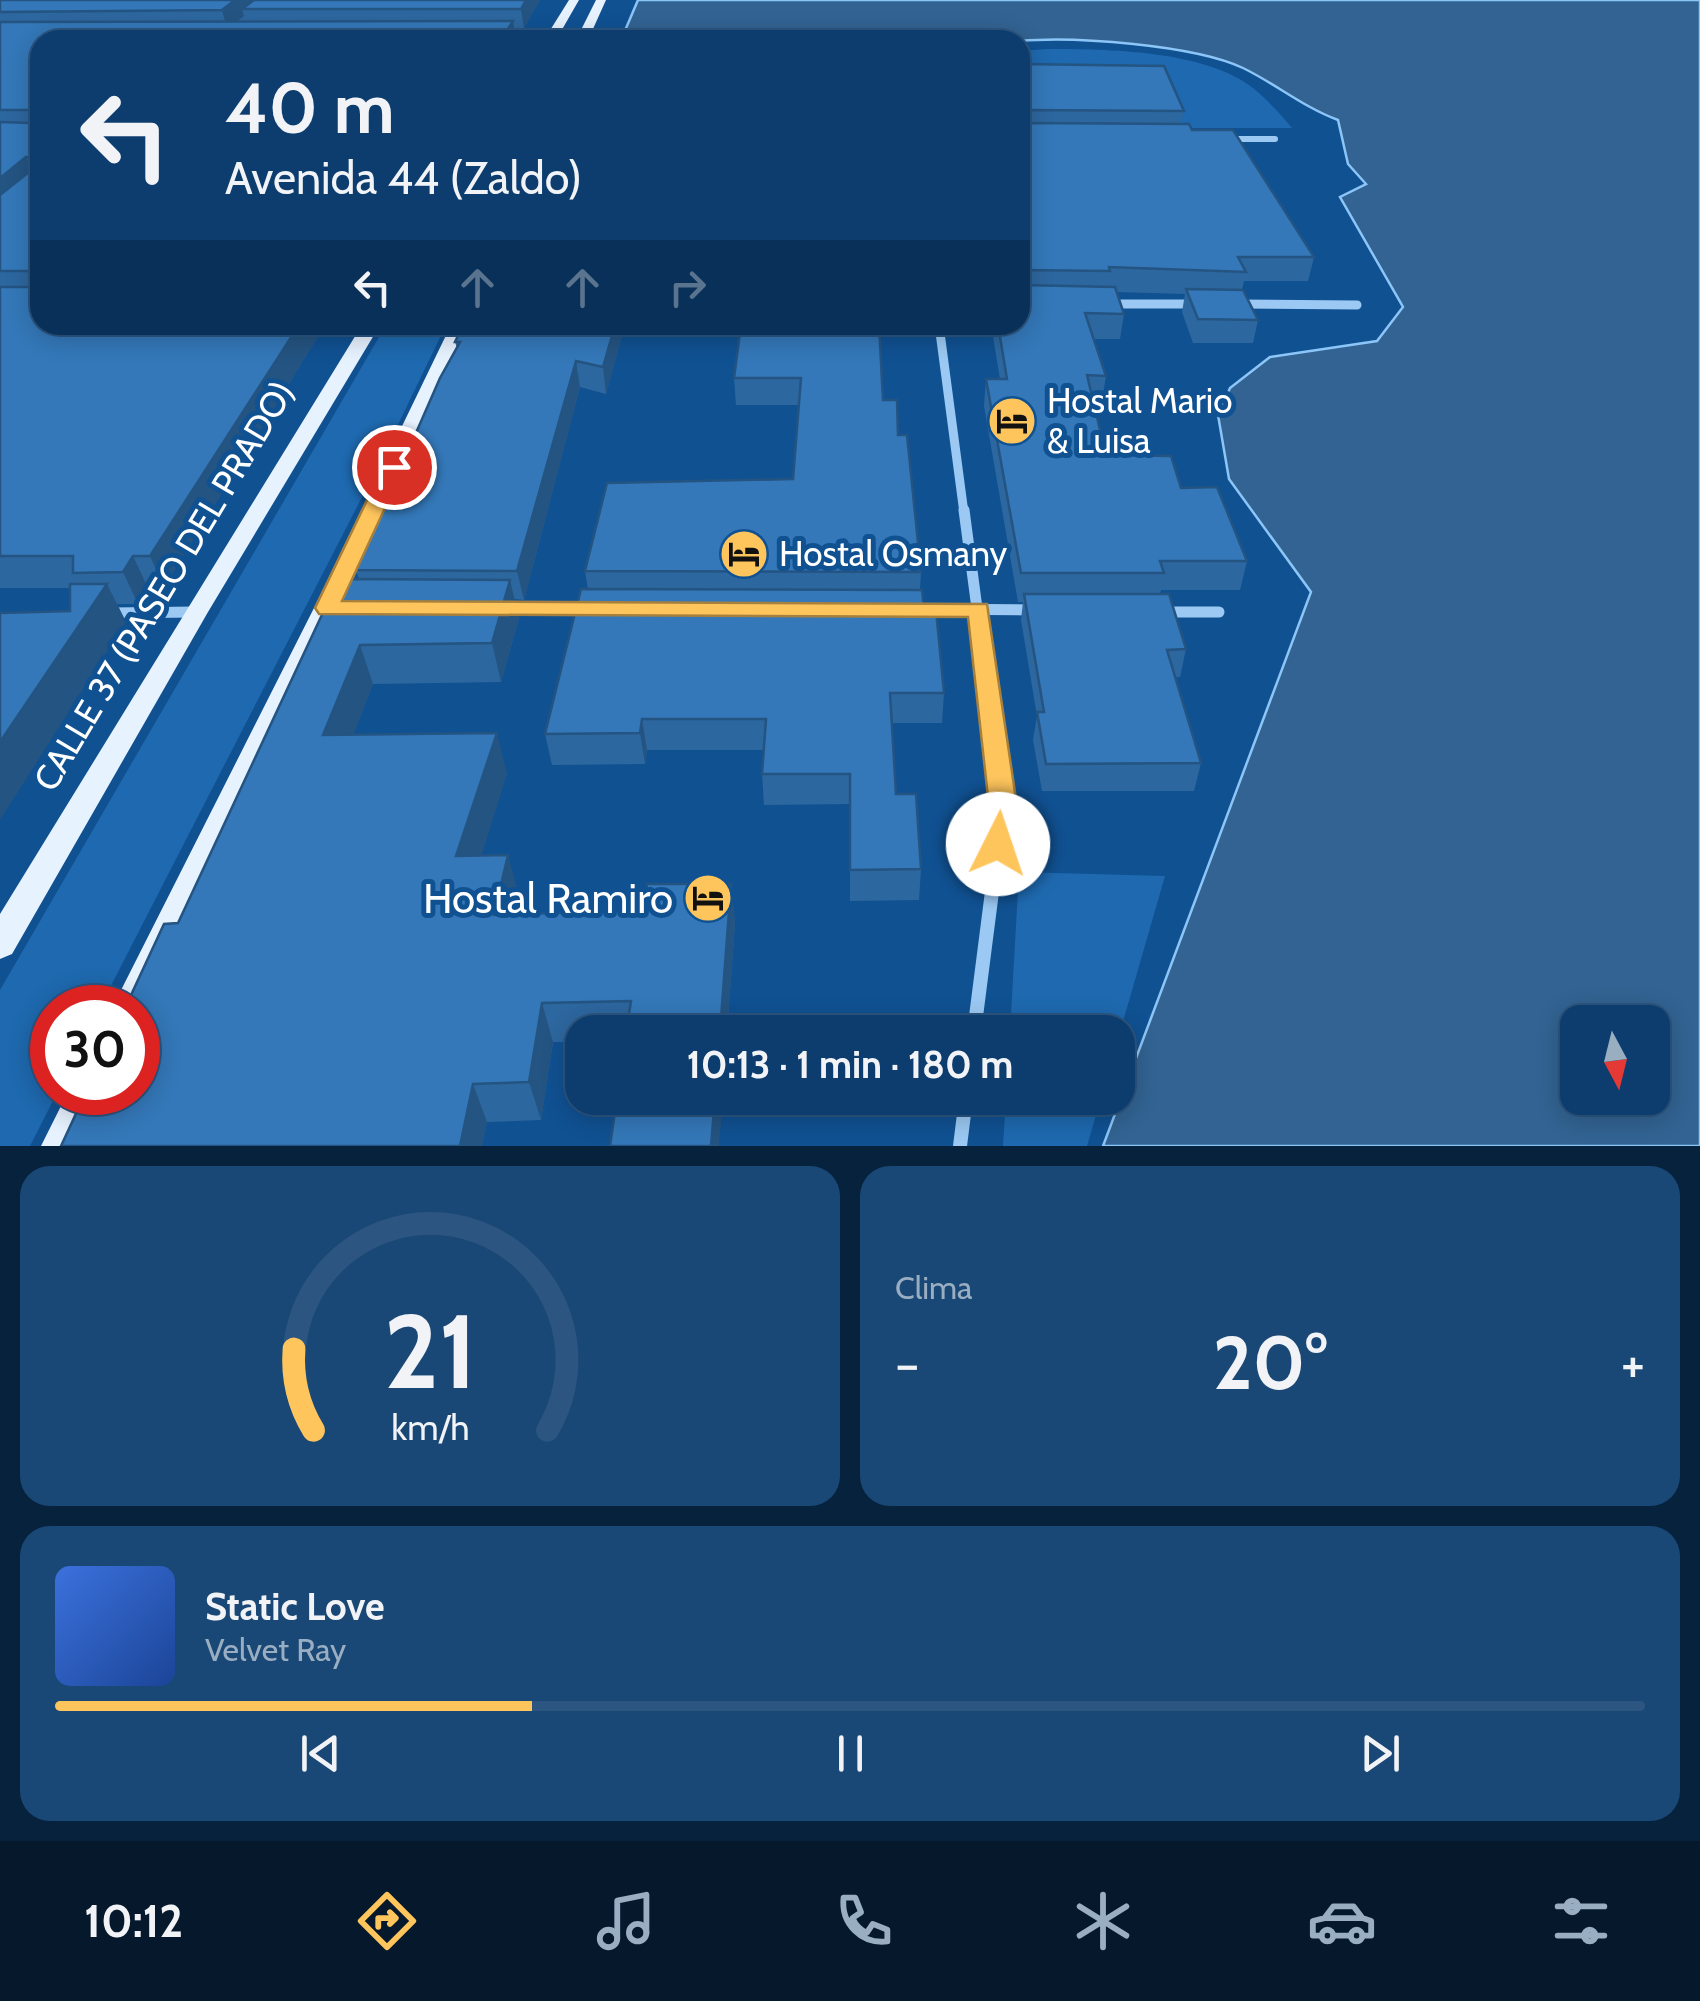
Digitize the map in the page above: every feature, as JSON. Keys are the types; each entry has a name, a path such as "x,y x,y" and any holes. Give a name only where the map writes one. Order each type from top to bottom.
{"main road":[{"path":"556,30 574,0"},
{"path":"586,30 600,0"},
{"name":"CALLE 37 (PASEO DEL PRADO)","path":"0,944 194,612 365,335"},
{"path":"142,985 337,608 456,335"},
{"path":"61,1146 76,1115"}],"street":[{"path":"1216,139 1275,139"},
{"path":"1099,304 1198,304"},
{"path":"1218,304 1357,305"},
{"path":"940,335 1003,806 976,1015"},
{"path":"485,609 604,609"},
{"path":"900,609 1053,610"},
{"path":"97,614 194,612"},
{"path":"1145,612 1219,612"},
{"path":"960,1146 964,1115"}],"shaded area":[{"path":"638,0 1700,0 1700,1146 1103,1146 1115,1115 1135,1115 1135,1061 1311,592 1229,479 1218,415 1230,388 1270,357 1377,341 1403,307 1340,197 1366,184 1348,164 1338,120 1222,60 1133,44 1030,41 1030,30 625,30"},
{"path":"1030,50 1154,54 1209,66 1253,88 1292,128 1030,128"},
{"path":"380,335 441,335 111,985 30,985 30,1115 46,1115 30,1146 0,1146 0,990"},
{"path":"1019,872 1165,876 1125,1015 1011,1015"},
{"path":"1005,1115 1096,1115 1087,1146 1003,1146"}],"building":[{"path":"0,0 235,0 222,10 0,12"},
{"path":"254,0 526,0 521,9 242,9"},
{"path":"513,21 507,30 30,30 30,110 0,110 0,22"},
{"path":"1030,64 1164,66 1184,111 1030,110"},
{"path":"0,122 30,123 30,158 26,157 0,178"},
{"path":"1030,123 1189,124 1192,130 1233,130 1314,257 1238,257 1246,272 1109,267 1110,271 1030,270"},
{"path":"30,171 30,272 0,271 0,195"},
{"path":"1030,285 1115,287 1124,314 1085,313 1106,376 1087,375 1106,455 1171,456 1181,488 1217,487 1247,561 1160,561 1164,573 1021,573 986,379 1007,379 1000,335 1030,335"},
{"path":"0,287 29,287 30,335 293,335 150,556 133,556 123,572 73,573 73,556 0,556"},
{"path":"1186,289 1243,290 1258,320 1198,319"},
{"path":"458,335 612,335 603,367 576,361 517,571 356,570 440,378 460,342 455,342"},
{"path":"740,335 880,335 883,400 897,400 898,435 907,435 921,572 585,571 607,483 793,479 801,378 734,378"},
{"path":"345,579 510,580 492,643 360,645 323,735 497,733 456,856 508,855 494,915 644,910 647,884 731,884 721,1015 629,1015 631,1001 542,1003 529,1082 473,1084 460,1146 61,1146 75,1115 160,1115 160,985 136,985 164,924 178,923 327,604 334,604"},
{"path":"70,584 107,584 0,742 0,613 70,611"},
{"path":"581,589 922,590 924,610 936,610 944,693 890,693 896,794 916,794 921,869 850,870 850,774 762,774 766,719 642,719 640,733 545,734"},
{"path":"1024,594 1169,594 1186,649 1167,650 1201,763 1046,764 1037,712 1044,712"},
{"path":"615,1115 714,1115 711,1146 610,1146"}],"place":[{"name":"Hostal Mario & Luisa","path":"1012,421"},
{"name":"Hostal Osmany","path":"744,554"},
{"name":"Hostal Ramiro","path":"708,898"}],"route":[{"path":"394,467 327,608 979,610 1003,806 998,844"}]}
